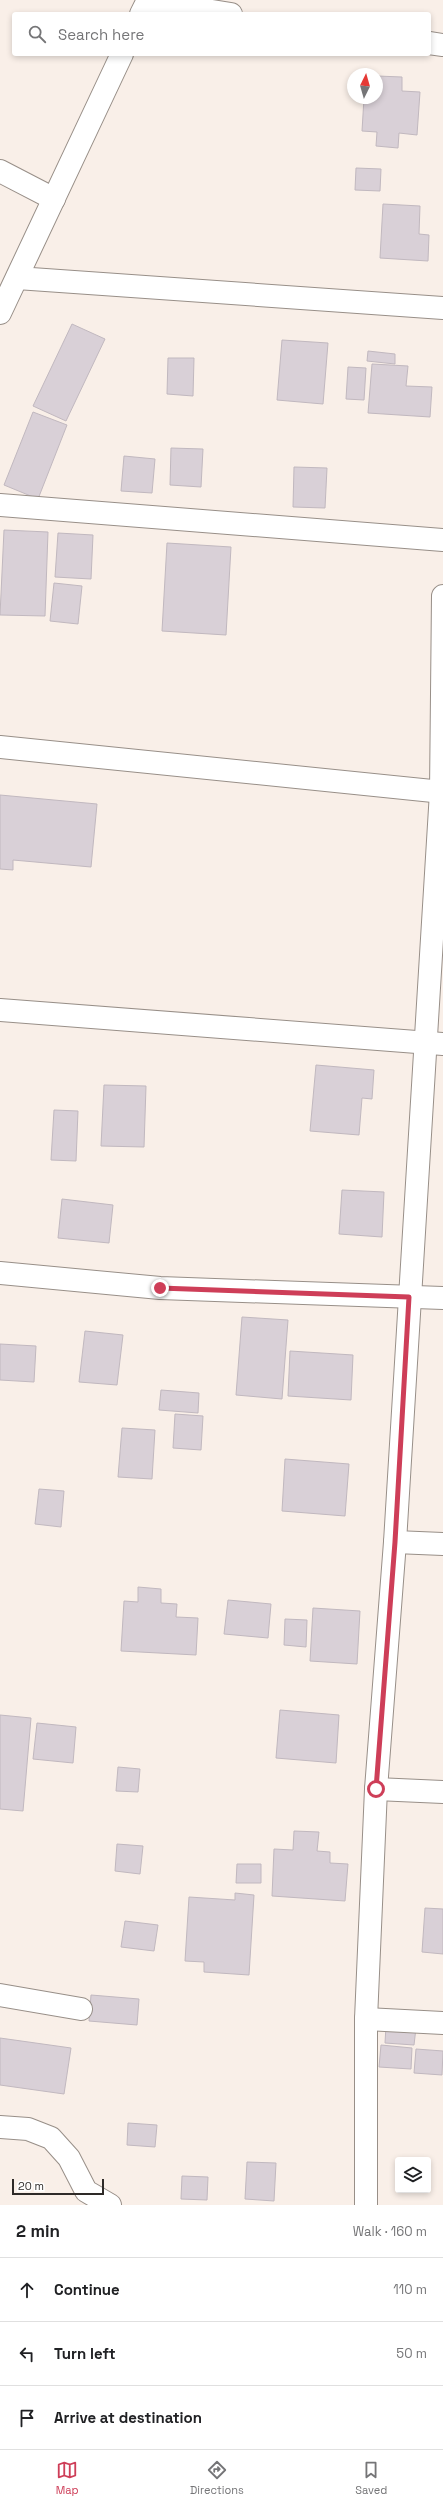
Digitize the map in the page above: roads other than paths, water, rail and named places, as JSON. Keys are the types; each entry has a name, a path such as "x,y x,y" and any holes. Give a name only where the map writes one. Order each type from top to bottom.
{"street":[{"path":"145,5 212,12"},
{"path":"431,43 443,45"},
{"path":"0,313 121,56"},
{"path":"0,171 54,199"},
{"path":"17,278 443,308"},
{"path":"0,504 443,540"},
{"path":"366,2205 366,2020 376,1789 395,1542 409,1297 434,1043 442,792 443,596"},
{"path":"0,747 442,792"},
{"path":"0,1010 434,1043"},
{"path":"0,1273 160,1288 443,1298"},
{"path":"395,1542 443,1544"},
{"path":"376,1789 443,1792"},
{"path":"0,1995 81,2009"},
{"path":"366,2020 443,2023"},
{"path":"0,2127 28,2129 51,2138 69,2158 86,2192 110,2205"}]}
